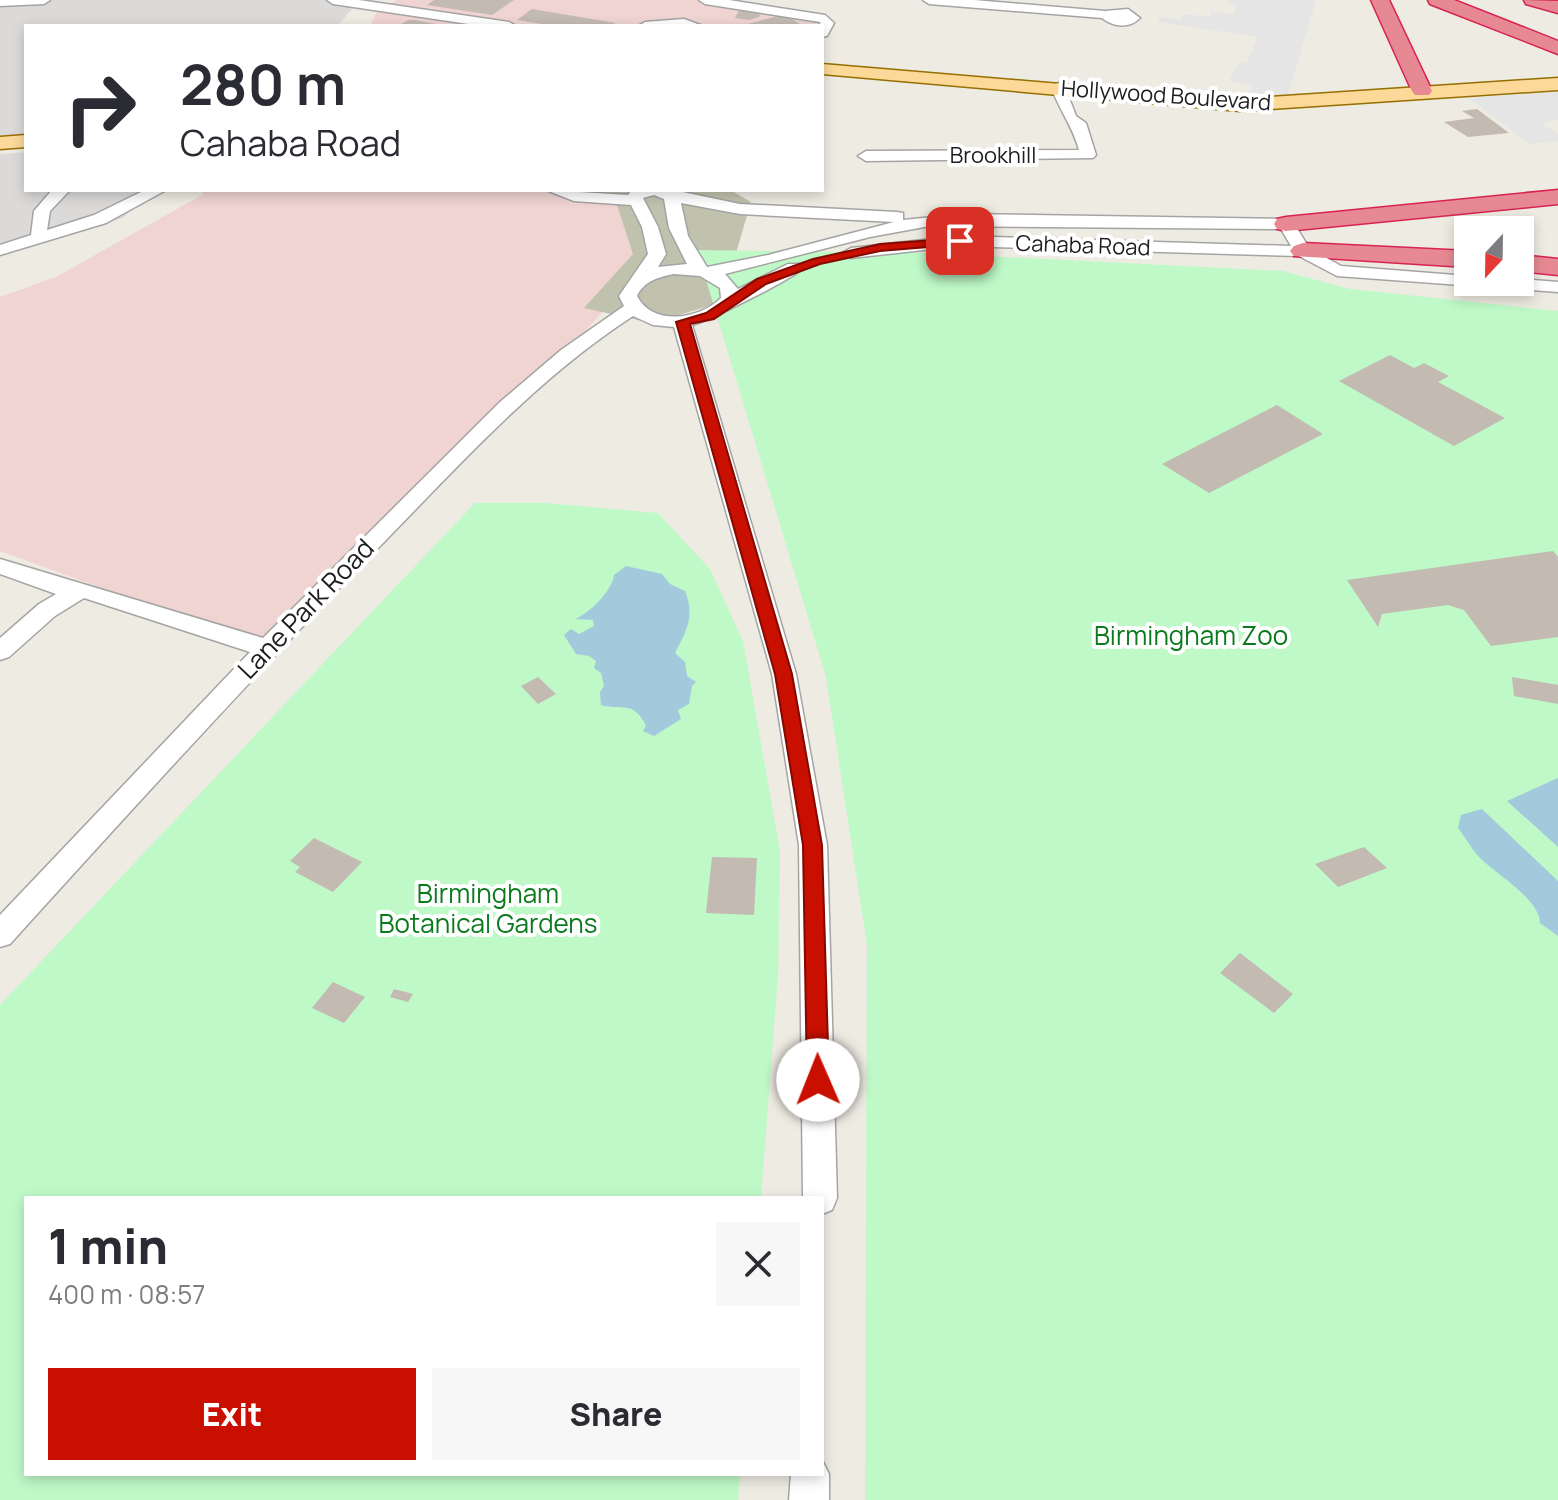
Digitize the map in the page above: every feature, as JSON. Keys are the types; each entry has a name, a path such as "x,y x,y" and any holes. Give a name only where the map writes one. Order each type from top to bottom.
{"highway":[{"path":"1380,0 1422,91"},
{"path":"1437,0 1558,48"},
{"path":"1473,0 1558,35"},
{"path":"1533,0 1558,7"},
{"path":"1286,224 1558,197"},
{"path":"1286,224 1558,216"},
{"path":"1303,251 1454,258"},
{"path":"1534,264 1558,267"}],"main road":[{"name":"Hollywood Boulevard","path":"824,69 1240,105 1558,84"},
{"path":"0,143 24,141"}],"street":[{"path":"0,2 44,0"},
{"path":"333,0 495,24"},
{"path":"378,22 412,0"},
{"path":"687,24 693,0"},
{"path":"705,0 827,20 824,28"},
{"path":"929,0 1107,15"},
{"name":"Brookhill","path":"866,156 1088,155 1079,123 1070,118 1058,87"},
{"name":"Brookhill","path":"1079,123 1087,117 1086,90"},
{"path":"40,238 36,221 43,207 60,192"},
{"path":"0,250 100,219 154,192"},
{"path":"561,192 636,201 650,227 657,254 642,278 634,283 628,296 633,308 650,317 682,322 784,674 813,845 820,1196"},
{"name":"Cahaba Road","path":"636,201 636,194 643,192"},
{"name":"Cahaba Road","path":"665,192 672,197 740,209 936,219 1286,224"},
{"path":"672,197 673,221 679,240 704,271 729,287 729,300"},
{"name":"Cahaba Road","path":"642,278 674,269 704,271 746,267 846,236 936,219"},
{"path":"1286,224 1303,251 1337,271 1454,280"},
{"name":"Cahaba Road","path":"682,322 710,316 729,300 790,269 880,248 960,241 1303,251"},
{"path":"1534,286 1558,287"},
{"name":"Lane Park Road","path":"0,935 266,648 507,407 567,352 633,308"},
{"path":"0,566 59,587 82,589 266,648"},
{"path":"0,651 47,610 82,589"},
{"path":"809,1500 810,1476"}],"shaded area":[{"path":"0,0 360,0 339,24 24,24 24,134 0,136"},
{"path":"396,0 705,0 825,19 823,24 371,24 376,13"},
{"path":"1226,0 1316,0 1287,98 1248,99 1252,86 1229,81 1239,63 1247,62 1258,37 1159,22 1159,17 1181,20 1184,14 1210,17 1212,11 1234,15 1236,5"},
{"path":"1558,92 1558,120 1541,123 1558,134 1558,141 1530,144 1468,98"},
{"path":"24,152 24,192 149,192 123,218 0,256 0,154"},
{"path":"203,192 708,192 567,352 266,648 0,551 0,297 56,277"},
{"path":"613,192 734,192 751,202 736,253 729,300 652,323 584,308 633,254"}],"green space":[{"name":"Birmingham Zoo","path":"697,250 924,253 1283,271 1350,289 1558,311 1558,1500 865,1500 867,945 826,677"},
{"name":"Birmingham Botanical Gardens","path":"475,503 546,503 658,513 710,569 743,641 780,852 778,974 761,1196 24,1196 24,1476 740,1476 738,1500 0,1500 0,1005"}],"water":[{"path":"626,566 662,574 670,584 685,591 688,600 686,630 675,653 685,662 687,676 696,682 692,686 689,704 678,710 681,719 654,736 643,731 646,725 632,709 601,705 600,692 604,686 601,673 594,668 596,661 589,656 576,654 564,635 571,629 579,634 594,626 593,620 575,619 599,601 614,575"},
{"path":"1558,778 1558,847 1507,801"},
{"path":"1482,809 1558,881 1558,936 1540,923 1538,914 1526,897 1481,859 1458,828 1461,815"}],"building":[{"path":"434,0 514,0 492,15 427,5"},
{"path":"532,9 616,23 542,24 517,20"},
{"path":"739,10 761,11 759,17 749,20 735,18"},
{"path":"785,14 800,24 748,24"},
{"path":"416,20 435,24 401,24"},
{"path":"1477,109 1509,133 1468,137 1444,122 1474,118 1462,111"},
{"path":"1390,355 1414,368 1424,363 1449,376 1438,382 1505,418 1454,446 1339,381"},
{"path":"1277,405 1323,434 1209,493 1162,464"},
{"path":"1553,551 1558,557 1558,637 1491,646 1464,610 1448,605 1382,614 1378,627 1347,580"},
{"path":"538,677 556,694 538,704 521,686"},
{"path":"1512,677 1558,685 1558,704 1514,696"},
{"path":"314,838 362,862 333,892 295,872 300,867 290,861"},
{"path":"1364,847 1387,868 1338,887 1315,864"},
{"path":"712,857 757,858 754,915 706,913"},
{"path":"1240,953 1293,994 1274,1013 1220,973"},
{"path":"333,982 365,997 344,1023 312,1008"},
{"path":"394,989 413,994 408,1002 390,997"}],"route":[{"path":"818,1080 813,845 784,674 682,322 710,316 726,306 729,300 761,282 817,261 880,248 960,241"}]}
